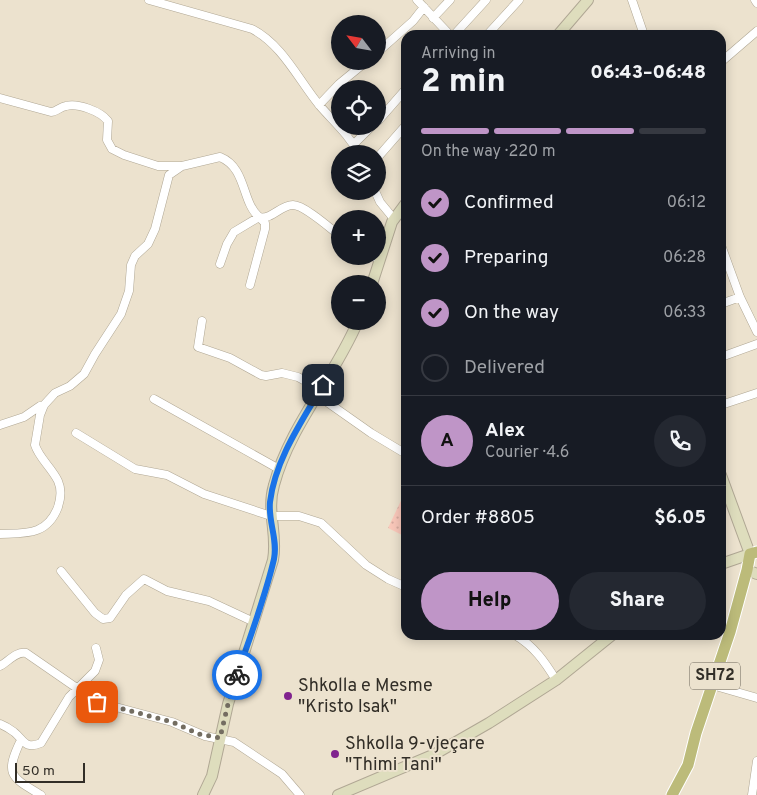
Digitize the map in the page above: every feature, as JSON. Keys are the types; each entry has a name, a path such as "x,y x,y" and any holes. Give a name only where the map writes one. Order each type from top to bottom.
{"main road":[{"name":"SH72","path":"672,795 688,765 712,685 752,572 753,553"}],"street":[{"path":"149,0 259,33 274,46 319,105 354,144 363,135"},
{"path":"417,0 447,30"},
{"path":"434,18 450,0"},
{"path":"457,30 486,0"},
{"path":"492,30 519,0"},
{"path":"562,30 588,0"},
{"path":"632,0 642,30"},
{"path":"404,30 424,8"},
{"path":"726,58 757,31"},
{"path":"386,45 401,32"},
{"path":"319,105 339,84 356,70"},
{"path":"386,112 401,96"},
{"path":"0,98 51,112 69,105 92,111 103,116 108,121 108,143 118,153 158,166 182,166"},
{"path":"386,148 401,131"},
{"path":"0,534 26,533 40,529 50,522 59,504 61,490 59,484 35,445 40,415 44,405 55,393 80,379 116,324 128,297 132,260 148,244 155,229 163,204 167,179 173,171 182,166 216,157 224,158 239,174 253,210 265,223 250,285"},
{"path":"379,200 394,219"},
{"path":"220,264 226,244 234,232 259,217 268,217 287,206 294,205 305,210 331,229"},
{"path":"386,235 401,210"},
{"path":"726,259 740,297 757,332"},
{"path":"726,302 740,297"},
{"path":"202,321 198,347 230,358 260,375 266,376 282,373 298,377 307,382 317,395 371,433 401,451"},
{"path":"203,795 212,776 228,704 275,550 271,497 279,469 289,445 354,330"},
{"path":"726,355 757,344"},
{"path":"726,403 757,393"},
{"path":"154,399 279,469"},
{"path":"0,425 24,417 44,405"},
{"path":"76,433 135,469 167,475 204,494 271,516 299,516 321,523 366,565 401,585"},
{"path":"726,488 753,553 726,562"},
{"path":"62,570 95,613 103,619 110,618 126,595 144,579 167,591 209,601 254,622"},
{"path":"522,640 538,654 556,680"},
{"path":"338,795 435,754 489,724 556,680 606,640"},
{"path":"0,724 15,732 21,740 28,744 41,743 65,702 89,678 98,665 99,660 96,648"},
{"path":"0,666 21,652 26,653 97,702 172,722 199,734 234,742 282,774 300,795"},
{"path":"712,685 757,698"},
{"path":"21,740 14,754 13,768 15,779 41,795"},
{"path":"752,795 757,761"}],"shaded area":[{"path":"401,501 401,534 388,528"}],"way so far":[{"path":"97,702 172,722 205,736 220,738 222,724 237,675"}],"place":[{"name":"Shkolla e Mesme \"Kristo Isak\"","path":"288,696"},
{"name":"Shkolla 9-vjeçare \"Thimi Tani\"","path":"335,754"}],"route":[{"path":"237,675 262,599 275,550 275,538 270,514 273,486 289,445 323,385"}]}
